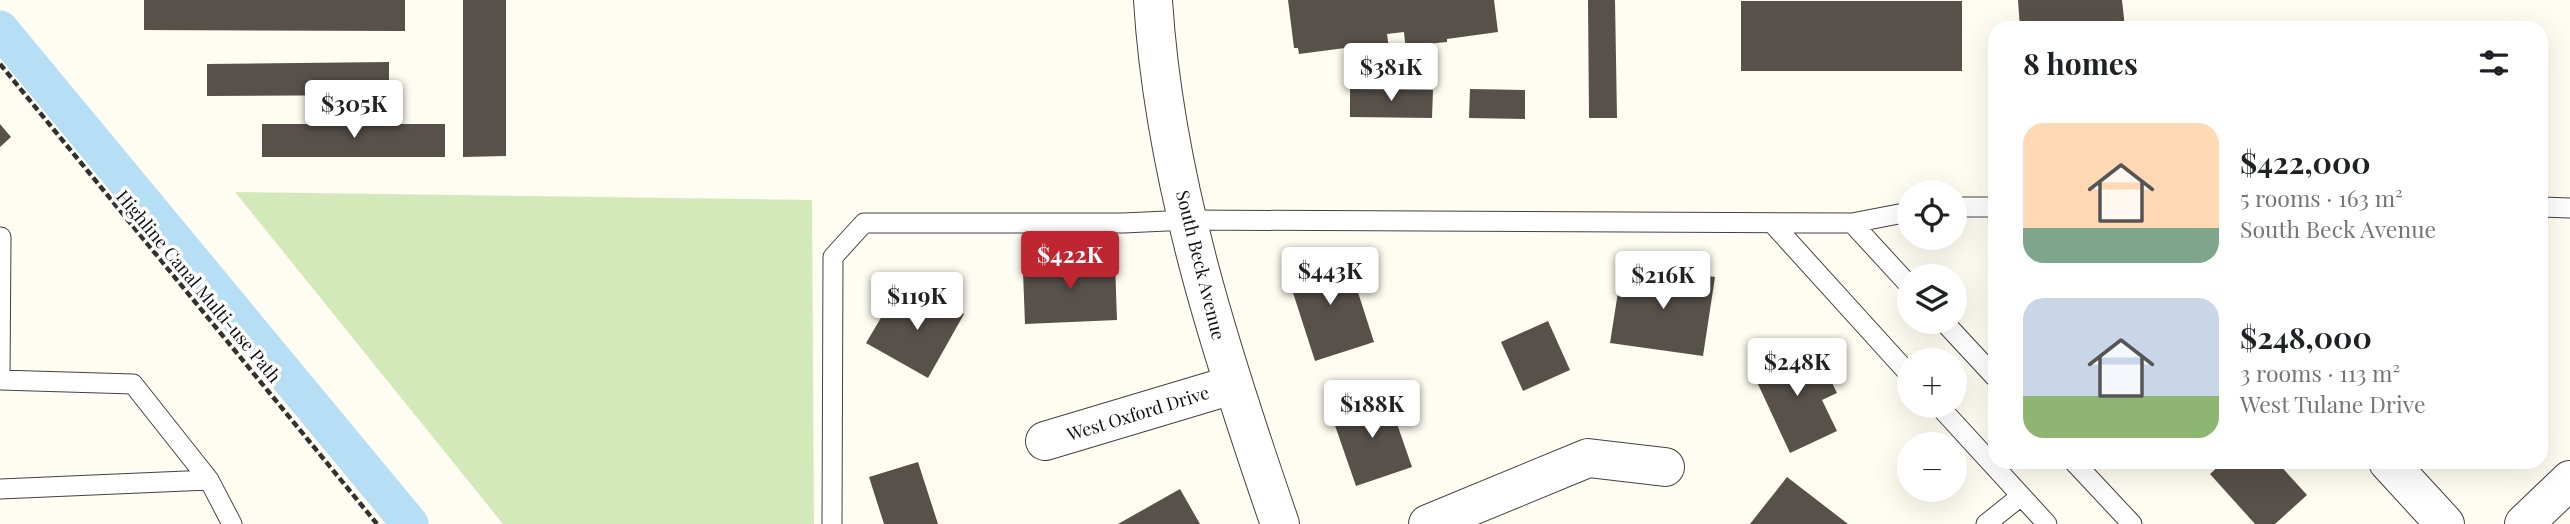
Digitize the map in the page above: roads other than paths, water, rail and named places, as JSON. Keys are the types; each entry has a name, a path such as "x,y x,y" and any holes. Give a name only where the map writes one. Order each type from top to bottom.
{"street":[{"name":"South Beck Avenue","path":"1153,0 1160,75 1173,151 1189,220 1232,385 1280,524"},
{"name":"West Oxford Drive","path":"1045,441 1232,385"},
{"path":"1428,524 1588,458 1665,467"},
{"path":"2394,469 2445,524"},
{"path":"2524,524 2570,480"}],"lane":[{"path":"1967,207 1988,207"},
{"path":"2548,207 2570,208"},
{"path":"832,524 833,257 864,223 1124,223 1189,220 1773,224 1852,223 1897,214"},
{"path":"1852,223 1897,272"},
{"path":"1773,224 1897,360"},
{"path":"1,237 0,380 133,384 209,480 232,524"},
{"path":"1955,334 1988,369"},
{"path":"1950,418 1988,460"},
{"path":"1996,469 2047,524"},
{"path":"2081,469 2132,524"},
{"path":"0,489 209,480"},
{"path":"1986,524 2021,496"}],"waterway":[{"path":"0,29 410,524"}]}
